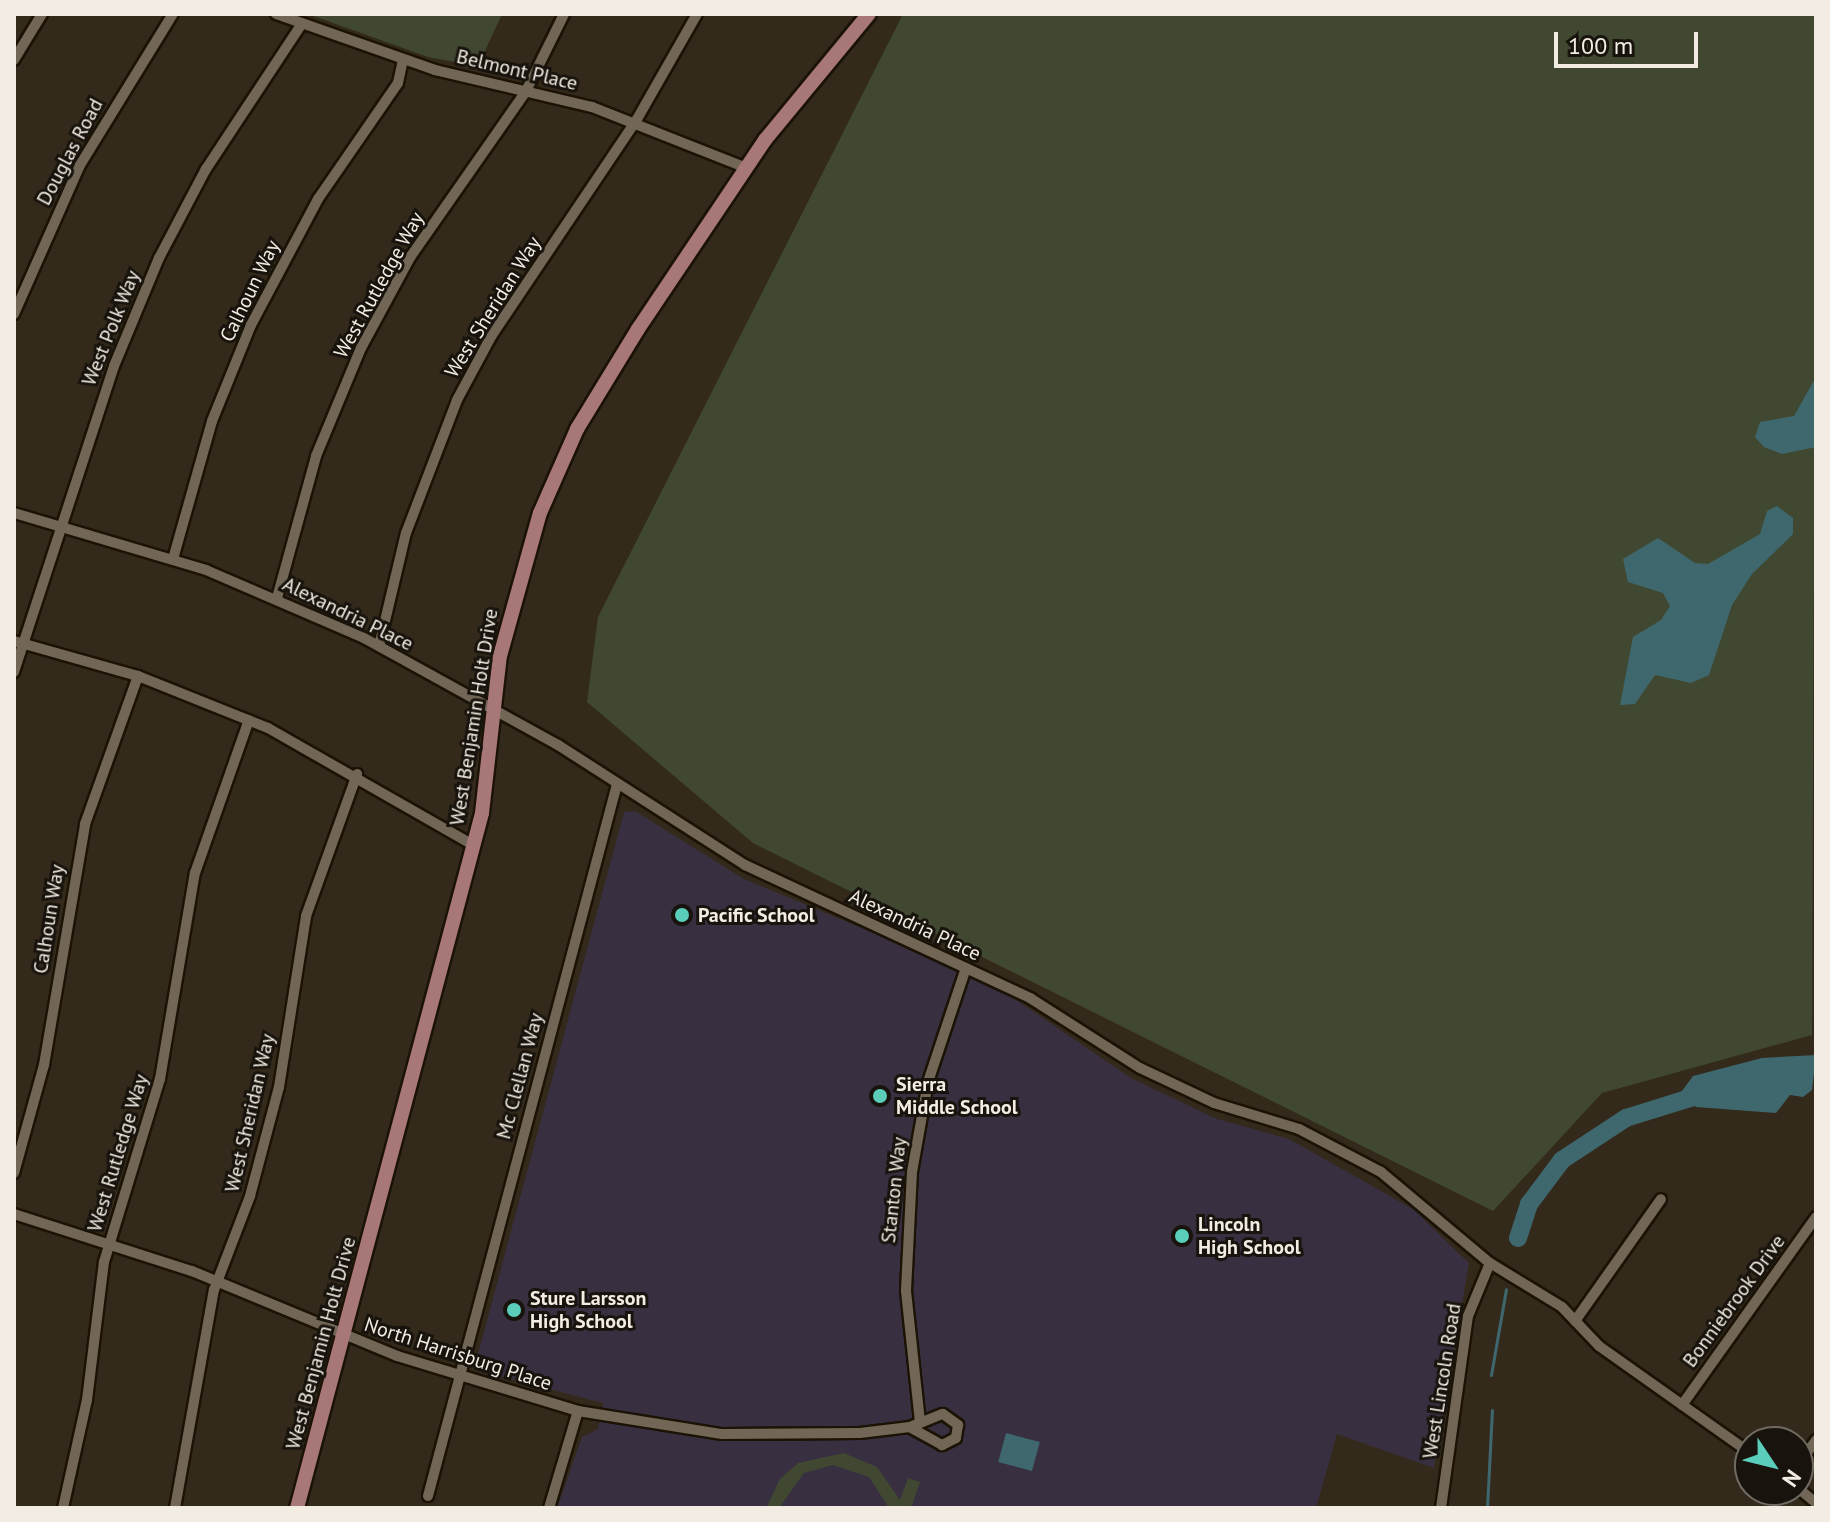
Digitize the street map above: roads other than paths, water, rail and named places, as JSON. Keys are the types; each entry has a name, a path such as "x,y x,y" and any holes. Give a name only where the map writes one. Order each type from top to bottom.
{"main road":[{"name":"West Benjamin Holt Drive","path":"297,1508 486,796 492,713 511,608 561,464 609,375 747,168 869,14"}],"street":[{"path":"14,60 42,14"},
{"name":"Douglas Road","path":"14,314 80,165 173,14"},
{"name":"Belmont Place","path":"276,14 403,60 636,121 747,168"},
{"name":"West Rutledge Way","path":"277,598 316,456 361,348 411,256 526,91 564,14"},
{"name":"West Sheridan Way","path":"379,646 406,533 457,400 523,284 636,121 697,14"},
{"name":"West Polk Way","path":"14,672 65,527 114,366 159,258 213,158 301,25"},
{"name":"Calhoun Way","path":"173,559 212,421 251,325 318,199 398,83 403,60"},
{"name":"Alexandria Place","path":"14,513 173,559 277,598 379,646 617,784 745,865 1053,1010 1153,1074 1223,1107 1290,1126 1381,1172 1490,1263 1555,1301 1599,1346 1734,1442"},
{"path":"14,641 138,676 249,720 357,774 473,845"},
{"name":"Calhoun Way","path":"14,1173 44,1065 85,824 138,676"},
{"name":"West Rutledge Way","path":"63,1508 87,1400 110,1241 160,1079 195,873 249,720"},
{"name":"West Sheridan Way","path":"175,1508 218,1281 269,1131 306,916 357,774"},
{"name":"Mc Clellan Way","path":"428,1496 617,784"},
{"name":"Stanton Way","path":"915,1425 906,1290 912,1172 928,1082 966,968"},
{"path":"1575,1321 1661,1199"},
{"name":"North Harrisburg Place","path":"14,1214 110,1241 458,1378 578,1411 722,1434 915,1425"},
{"name":"Bonniebrook Drive","path":"1682,1405 1816,1217"},
{"name":"West Lincoln Road","path":"1441,1508 1468,1316 1490,1263"},
{"path":"549,1508 578,1411"}],"water":[{"path":"1816,377 1816,447 1782,454 1764,447 1755,437 1760,422 1794,416"},
{"path":"1777,506 1793,518 1793,534 1752,574 1732,605 1709,675 1691,683 1655,675 1635,704 1620,705 1633,637 1661,620 1670,606 1663,593 1628,582 1623,559 1658,538 1695,563 1708,564 1760,534 1767,511"},
{"path":"1816,1055 1812,1090 1803,1097 1790,1095 1776,1113 1696,1107 1679,1095 1693,1076 1762,1058"},
{"path":"1006,1433 1040,1442 1032,1471 998,1462"}],"waterway":[{"path":"1518,1238 1529,1204 1562,1160 1626,1118 1703,1094"},
{"path":"1491,1375 1506,1289"},
{"path":"1487,1508 1492,1410"}],"place":[{"name":"Pacific School","path":"682,915"},
{"name":"Sierra Middle School","path":"880,1096"},
{"name":"Lincoln High School","path":"1182,1236"},
{"name":"Sture Larsson High School","path":"514,1310"}]}
